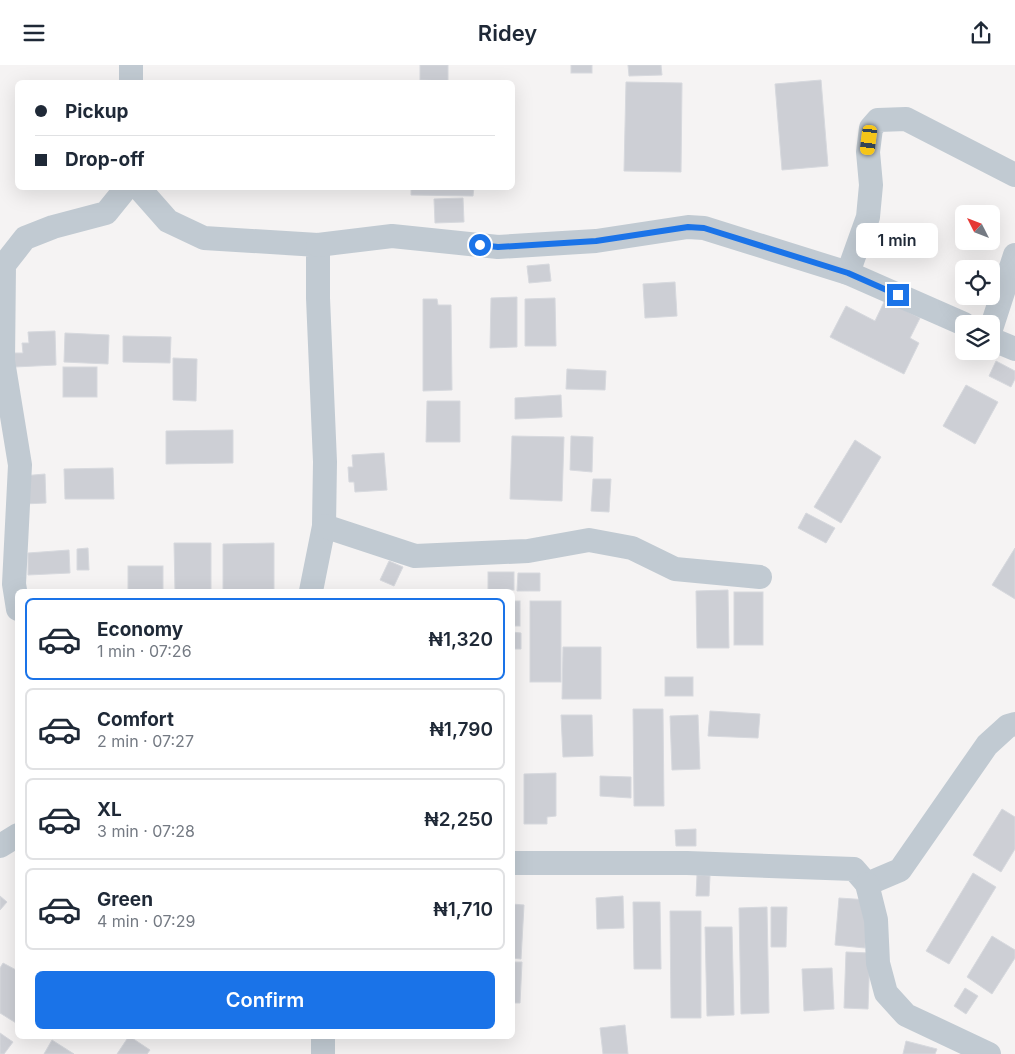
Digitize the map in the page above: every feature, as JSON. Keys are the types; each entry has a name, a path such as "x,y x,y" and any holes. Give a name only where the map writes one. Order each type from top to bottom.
{"street":[{"path":"130,65 131,80"},
{"path":"848,273 868,217 870,185 868,152 871,128 878,120 906,119 1015,175"},
{"path":"15,590 20,465 3,361 4,265 7,250 25,238 53,227 106,213 125,190"},
{"path":"141,190 168,221 204,238 318,245 392,236 498,247 596,241 688,227 704,228 848,273 955,320"},
{"path":"311,589 324,526 325,462 318,298 318,245"},
{"path":"996,315 1015,255"},
{"path":"1000,343 1015,349"},
{"path":"324,526 416,556 528,551 589,540 632,547 675,569 760,577"},
{"path":"867,884 900,870 987,745 1008,726 1015,724"},
{"path":"0,846 15,837"},
{"path":"515,863 687,863 854,869 867,884 876,920 878,963 886,993 906,1015 990,1054"},
{"path":"322,1039 323,1054"}],"building":[{"path":"420,65 448,65 448,80 420,80"},
{"path":"571,65 592,65 592,73 571,73"},
{"path":"628,65 661,65 662,75 629,76"},
{"path":"821,80 828,166 782,170 775,84"},
{"path":"626,82 682,83 681,172 624,171"},
{"path":"411,190 474,190 473,196 411,195"},
{"path":"463,198 464,222 435,223 434,199"},
{"path":"549,264 551,281 529,283 527,266"},
{"path":"675,282 677,316 645,318 643,284"},
{"path":"517,297 517,347 490,348 491,298"},
{"path":"555,298 556,346 525,346 525,299"},
{"path":"423,299 437,299 438,305 451,305 452,390 423,391"},
{"path":"885,300 920,318 910,338 919,343 904,374 830,337 846,306 875,321"},
{"path":"55,331 56,365 14,367 14,353 23,353 22,343 29,343 28,332"},
{"path":"65,333 109,335 108,364 64,362"},
{"path":"123,336 171,337 170,363 123,362"},
{"path":"173,358 197,359 196,401 173,400"},
{"path":"996,361 1015,371 1015,379 1011,387 989,376"},
{"path":"63,367 97,367 97,397 63,397"},
{"path":"567,369 606,371 605,390 566,389"},
{"path":"966,385 998,402 975,444 943,426"},
{"path":"561,395 562,417 515,419 515,398"},
{"path":"427,401 460,401 460,442 426,442"},
{"path":"233,430 233,463 166,464 166,431"},
{"path":"512,436 564,437 562,501 510,499"},
{"path":"571,436 593,437 592,472 570,470"},
{"path":"855,440 881,457 841,523 814,507"},
{"path":"384,453 387,490 355,492 354,482 349,482 348,467 353,467 352,455"},
{"path":"113,468 114,499 65,499 64,469"},
{"path":"45,474 46,503 23,504 22,476"},
{"path":"593,479 611,479 609,512 591,511"},
{"path":"806,513 835,528 826,543 798,528"},
{"path":"174,543 211,543 211,589 175,589"},
{"path":"274,543 274,589 223,589 223,544"},
{"path":"88,548 89,570 77,570 77,549"},
{"path":"1015,548 1015,599 992,585"},
{"path":"69,550 70,573 28,575 28,553"},
{"path":"389,561 403,567 394,586 380,580"},
{"path":"128,566 163,566 163,589 128,589"},
{"path":"488,572 514,572 514,589 488,589"},
{"path":"518,573 540,573 540,591 517,591"},
{"path":"728,590 729,648 697,648 696,591"},
{"path":"734,592 763,592 763,645 734,645"},
{"path":"515,601 520,601 520,626 515,626"},
{"path":"530,601 561,601 561,682 530,682"},
{"path":"515,632 521,633 521,649 515,649"},
{"path":"563,647 601,647 601,699 562,699"},
{"path":"665,677 693,677 693,696 665,696"},
{"path":"633,709 663,709 664,806 634,806"},
{"path":"710,711 760,714 758,738 708,736"},
{"path":"561,715 592,715 593,756 563,757"},
{"path":"698,715 700,769 672,770 670,716"},
{"path":"556,773 556,816 547,817 547,824 524,824 524,774"},
{"path":"600,776 631,777 631,798 600,796"},
{"path":"1002,809 1015,817 1015,849 1001,872 973,855"},
{"path":"696,829 696,846 676,846 675,830"},
{"path":"973,873 996,887 949,964 926,951"},
{"path":"697,875 710,876 709,896 696,896"},
{"path":"0,896 7,902 0,910"},
{"path":"623,896 624,928 597,929 596,898"},
{"path":"839,898 869,900 865,948 835,945"},
{"path":"633,902 660,902 661,969 634,969"},
{"path":"515,904 524,905 521,959 515,958"},
{"path":"767,907 769,1013 741,1014 739,908"},
{"path":"771,907 787,907 786,947 771,947"},
{"path":"670,911 701,911 701,1018 671,1018"},
{"path":"705,927 732,927 734,1015 707,1016"},
{"path":"992,936 1015,950 1015,958 992,994 967,977"},
{"path":"846,952 870,953 868,1009 844,1008"},
{"path":"515,962 522,962 520,1003 515,1003"},
{"path":"3,963 15,969 15,1022 0,1013 0,968"},
{"path":"832,968 834,1009 804,1011 802,969"},
{"path":"965,988 978,996 966,1014 954,1006"},
{"path":"625,1025 628,1054 603,1054 600,1028"},
{"path":"0,1033 13,1042 4,1054 0,1054"},
{"path":"127,1039 134,1039 150,1050 147,1054 117,1054"},
{"path":"52,1040 74,1054 44,1054"},
{"path":"906,1041 937,1049 935,1054 903,1054"}],"route":[{"path":"480,245 498,247 596,241 688,227 704,228 848,273 898,295"}]}
